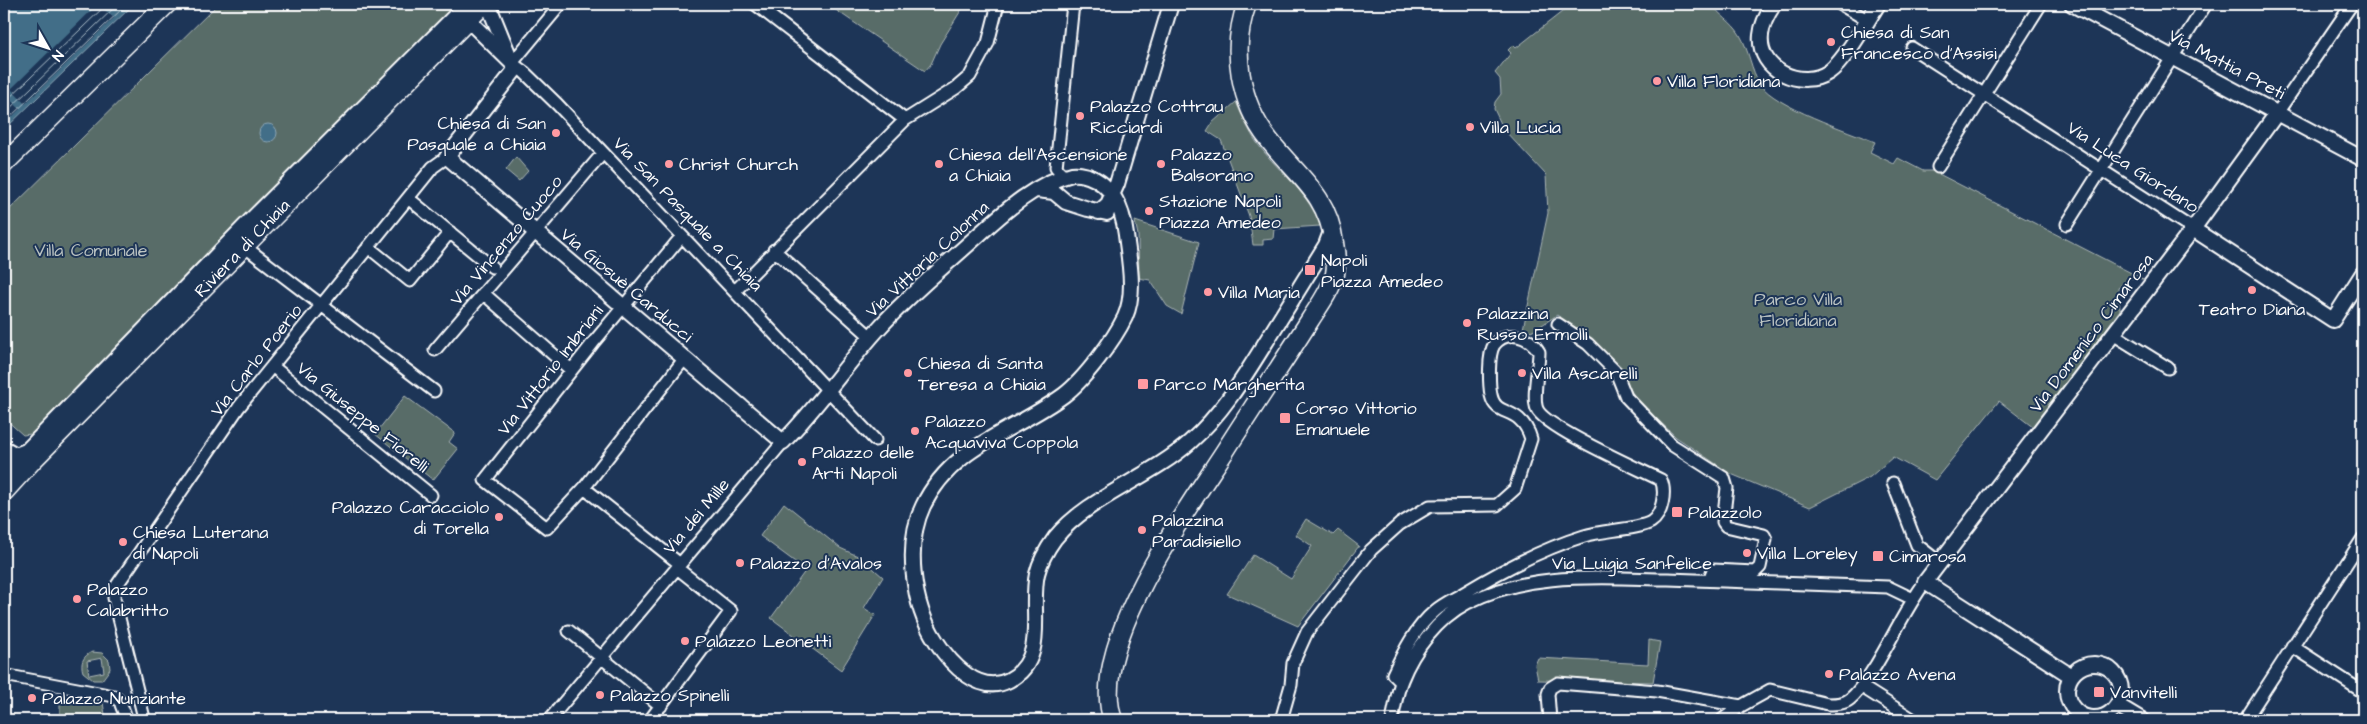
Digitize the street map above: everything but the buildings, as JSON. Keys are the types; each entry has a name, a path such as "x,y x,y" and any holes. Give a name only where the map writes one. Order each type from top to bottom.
{"main road":[{"path":"4,164 167,4"},
{"name":"Riviera di Chiaia","path":"4,492 7,470 244,246 464,12 486,4"},
{"path":"1112,720 1108,700 1109,674 1143,585 1165,544 1310,320 1332,280 1336,262 1332,226 1317,195 1270,141 1248,102 1241,76 1239,41 1247,4"}],"street":[{"path":"447,157 514,75 513,64 486,4"},
{"path":"513,64 561,4"},
{"path":"754,4 905,120"},
{"path":"735,291 905,120 964,82 974,71 988,43 998,4"},
{"path":"1069,176 1059,171 1056,166 1073,4"},
{"path":"1099,212 1108,204 1118,178 1171,4"},
{"path":"1774,4 1763,25 1761,45 1773,66 1791,78 1810,79 1830,72 1843,57 1878,4"},
{"path":"1840,4 1867,20"},
{"path":"1938,167 2041,4"},
{"name":"Via Mattia Preti","path":"2072,4 2363,159"},
{"path":"2067,224 2206,4"},
{"name":"Via Domenico Cimarosa","path":"1741,706 1770,690 1818,702 1836,704 1850,700 1862,686 1925,582 2193,229 2352,4"},
{"name":"Via San Pasquale a Chiaia","path":"464,12 513,64 528,76 603,153 875,440"},
{"name":"Riviera di Chiaia","path":"7,470 464,12"},
{"name":"Via Luca Giordano","path":"1912,48 2333,320 2363,273"},
{"name":"Via Vincenzo Cuoco","path":"435,350 603,153"},
{"name":"Via Carlo Poerio","path":"143,714 114,598 115,588 175,504 239,407 408,198 434,168 447,157"},
{"name":"Via Giosuè Carducci","path":"447,157 783,442"},
{"path":"1063,198 1062,187 1069,176 1076,173 1097,179 1107,186 1112,193 1125,226 1130,270 1129,300 1125,317 1079,381 1062,396 984,441 957,460 932,490 918,517 914,537 913,563 918,594 927,625 936,642 955,667 986,683 998,684 1010,680 1022,670 1031,657 1035,636 1034,598 1037,572 1044,554 1056,537 1078,516 1161,465 1204,429 1248,371 1328,241 1332,226"},
{"name":"Via Vittoria Colonna","path":"871,337 928,279 1002,214 1032,191 1069,176"},
{"path":"1032,191 1050,191 1063,198 1066,202 1112,214 1125,226"},
{"path":"408,198 492,267"},
{"path":"368,247 410,281 450,232"},
{"name":"Via Vittorio Imbriani","path":"584,488 547,528 485,480 623,306 682,236"},
{"path":"244,246 434,392"},
{"path":"774,250 871,337"},
{"path":"1312,268 1322,263 1330,263 1333,270 1332,280"},
{"path":"483,293 572,370"},
{"path":"1558,324 1588,344 1616,372 1626,396 1672,445 1724,478 1727,488 1723,522 1726,526 1764,535 1766,540 1760,567 1755,572 1713,570 1709,580"},
{"path":"2113,334 2168,368"},
{"path":"1281,720 1292,685 1293,664 1307,632 1370,550 1400,524 1430,506 1497,505 1515,489 1531,439 1519,418 1500,410 1494,404 1489,374 1493,346 1507,336 1518,335 1528,338 1539,352 1535,406 1540,416 1570,434 1661,480 1664,494 1657,516 1651,522 1586,535 1543,551 1488,578 1435,610 1407,645 1393,674 1401,682"},
{"name":"Via dei Mille","path":"549,720 871,337"},
{"path":"650,720 731,611 584,488 686,358"},
{"name":"Via Giuseppe Fiorelli","path":"272,366 431,495"},
{"path":"4,448 16,454 26,452"},
{"path":"1893,483 1917,545 1940,563"},
{"path":"2245,720 2363,538"},
{"name":"Via Luigia Sanfelice","path":"1392,720 1401,682 1411,660 1434,629 1465,604 1494,592 1536,581 1576,578 1709,580 1888,587 1913,599"},
{"path":"1925,582 2071,676"},
{"path":"569,631 661,706"},
{"path":"2292,646 2363,692"},
{"path":"2090,664 2107,668 2119,680 2121,688 2117,705 2112,711 2096,718 2076,717 2068,698 2067,689 2071,676 2082,667 2090,664"},
{"path":"4,675 114,696 120,702 127,720"},
{"path":"1550,720 1548,694 1550,688 1558,683 1657,691 1741,706"},
{"path":"1862,686 1914,720"},
{"path":"2117,705 2142,720"},
{"path":"1722,720 1741,706"}],"green space":[{"name":"Villa Comunale","path":"218,4 456,4 31,434 23,435 4,418 4,215"},
{"path":"827,4 965,4 940,44 931,64 925,71"},
{"name":"Parco Villa Floridiana","path":"1572,4 1712,4 1740,35 1754,73 1768,93 1796,110 1875,142 1870,152 1894,164 1898,158 1923,171 1933,171 2143,279 2130,278 2118,288 2120,310 2034,428 1999,401 1935,480 1893,457 1870,477 1810,507 1731,474 1676,437 1636,399 1619,370 1582,334 1557,315 1533,331 1523,329 1548,213 1546,175 1504,130 1494,109 1495,102 1501,94 1500,79 1495,73 1511,53 1508,50 1513,45 1516,48"},
{"path":"1236,102 1255,140 1303,195 1316,215 1320,226 1274,229 1273,239 1263,240 1263,245 1253,245 1249,216 1221,140 1207,131 1212,123"},
{"path":"516,157 528,171 519,181 506,170"},
{"path":"1135,221 1199,242 1181,314 1167,306 1150,280 1139,278 1138,235"},
{"path":"405,396 455,433 449,442 458,449 433,480 375,434"},
{"path":"784,503 840,548 860,557 883,577 864,608 875,615 841,670 771,618 806,570 760,536"},
{"path":"1306,519 1333,535 1338,530 1359,546 1298,626 1227,594 1253,555 1291,579 1312,546 1296,535"},
{"path":"1649,640 1660,642 1653,682 1538,680 1535,665 1538,658 1648,664"},
{"path":"92,652 102,653 109,660 110,669 102,680 93,680 83,672 83,660","holes":["102,658 104,672 89,675 87,661"]},
{"path":"60,695 103,703 106,720 60,720"}],"water":[{"path":"4,4 134,4 4,130"},
{"path":"264,124 272,124 277,129 275,140 264,142 259,137 259,129"}],"pier":[{"path":"98,4 114,18 25,104 11,89"},
{"path":"4,96 20,109 4,125"}],"place":[{"name":"Chiesa di San Francesco d'Assisi","path":"1831,42"},
{"name":"Villa Floridiana","path":"1657,81"},
{"name":"Palazzo Cottrau Ricciardi","path":"1080,116"},
{"name":"Villa Lucia","path":"1470,127"},
{"name":"Chiesa di San Pasquale a Chiaia","path":"556,133"},
{"name":"Christ Church","path":"669,164"},
{"name":"Chiesa dell'Ascensione a Chiaia","path":"939,164"},
{"name":"Palazzo Balsorano","path":"1161,164"},
{"name":"Stazione Napoli Piazza Amedeo","path":"1149,211"},
{"name":"Napoli Piazza Amedeo","path":"1310,270"},
{"name":"Teatro Diana","path":"2252,290"},
{"name":"Villa Maria","path":"1208,292"},
{"name":"Palazzina Russo Ermolli","path":"1467,323"},
{"name":"Chiesa di Santa Teresa a Chiaia","path":"908,373"},
{"name":"Villa Ascarelli","path":"1522,373"},
{"name":"Parco Margherita","path":"1143,384"},
{"name":"Corso Vittorio Emanuele","path":"1285,418"},
{"name":"Palazzo Acquaviva Coppola","path":"915,431"},
{"name":"Palazzo delle Arti Napoli","path":"802,462"},
{"name":"Palazzolo","path":"1677,512"},
{"name":"Palazzo Caracciolo di Torella","path":"499,517"},
{"name":"Palazzina Paradisiello","path":"1142,530"},
{"name":"Chiesa Luterana di Napoli","path":"123,542"},
{"name":"Villa Loreley","path":"1747,553"},
{"name":"Cimarosa","path":"1878,556"},
{"name":"Palazzo d'Avalos","path":"740,563"},
{"name":"Palazzo Calabritto","path":"77,599"},
{"name":"Palazzo Leonetti","path":"685,641"},
{"name":"Palazzo Avena","path":"1829,674"},
{"name":"Vanvitelli","path":"2099,692"},
{"name":"Palazzo Spinelli","path":"600,695"},
{"name":"Palazzo Nunziante","path":"32,698"}]}
